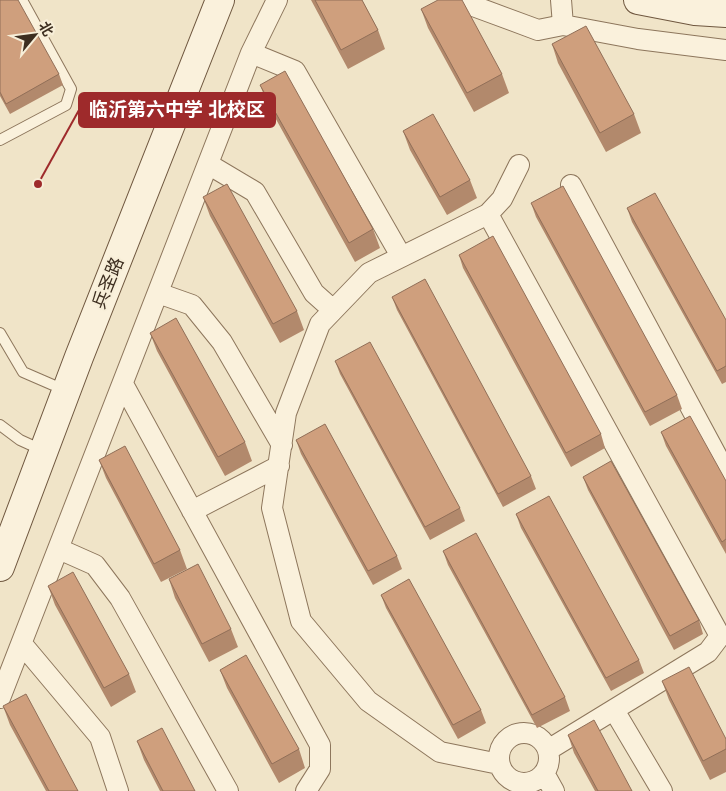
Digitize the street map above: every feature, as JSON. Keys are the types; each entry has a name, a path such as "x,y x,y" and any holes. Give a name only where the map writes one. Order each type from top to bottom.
{"main road":[{"name":"兵圣路","path":"0,527 205,0"},
{"name":"兵圣路","path":"0,567 79,357 220,0"},
{"path":"638,0 694,10 726,13"}],"street":[{"path":"0,698 251,53 277,0"},
{"path":"457,0 538,30 563,25 638,39 726,50"},
{"path":"560,0 563,25"},
{"path":"251,53 295,71 401,256"},
{"path":"208,164 255,192 314,293 333,310"},
{"path":"499,764 440,752 368,701 301,621 272,508 286,413 320,324 369,273 488,214 502,199 519,165"},
{"path":"571,185 726,473"},
{"path":"488,214 720,636 708,652 548,750"},
{"path":"158,293 192,305 222,342 282,445"},
{"path":"123,384 320,746 320,769 306,791"},
{"path":"192,511 279,466"},
{"path":"59,550 94,565 120,598 228,791"},
{"path":"22,644 100,737 118,791"},
{"path":"614,710 662,791"},
{"path":"520,732 538,736 548,750 549,759 544,773 537,779 529,782 519,783 507,776 499,764 499,751 503,743 512,735 520,732"},
{"path":"544,773 554,791"}],"lane":[{"path":"0,140 66,105 71,89 22,0"},
{"path":"0,333 23,372 54,386"},
{"path":"0,425 20,440 31,445"}],"building":[{"path":"0,0 18,0 59,74 6,104 0,92"},
{"path":"315,0 362,0 378,30 341,50"},
{"path":"438,0 462,0 502,74 467,93 421,9"},
{"path":"586,26 634,114 600,133 552,44"},
{"path":"285,71 373,229 349,243 260,85"},
{"path":"433,114 470,180 440,197 403,131"},
{"path":"227,184 297,311 273,324 203,197"},
{"path":"563,186 677,395 645,412 531,203"},
{"path":"655,193 726,320 726,366 717,371 627,208"},
{"path":"493,236 601,434 566,453 459,255"},
{"path":"425,279 531,476 498,494 392,297"},
{"path":"176,318 245,442 218,457 150,333"},
{"path":"370,342 460,508 425,527 335,361"},
{"path":"690,416 726,481 726,539 722,542 661,432"},
{"path":"325,424 397,556 368,571 296,440"},
{"path":"125,446 180,550 154,564 99,460"},
{"path":"611,461 699,620 670,636 583,477"},
{"path":"549,496 639,660 606,678 516,514"},
{"path":"476,533 565,697 532,715 443,551"},
{"path":"198,564 231,629 202,644 169,579"},
{"path":"73,572 129,674 104,688 48,586"},
{"path":"409,579 481,710 453,725 381,595"},
{"path":"246,655 299,749 272,764 220,670"},
{"path":"689,667 726,739 726,749 703,761 662,681"},
{"path":"26,694 78,791 49,791 3,706"},
{"path":"594,720 632,791 598,791 568,735"},
{"path":"162,728 195,791 163,791 137,741"}],"place":[{"name":"临沂第六中学 北校区","path":"38,184"}]}
